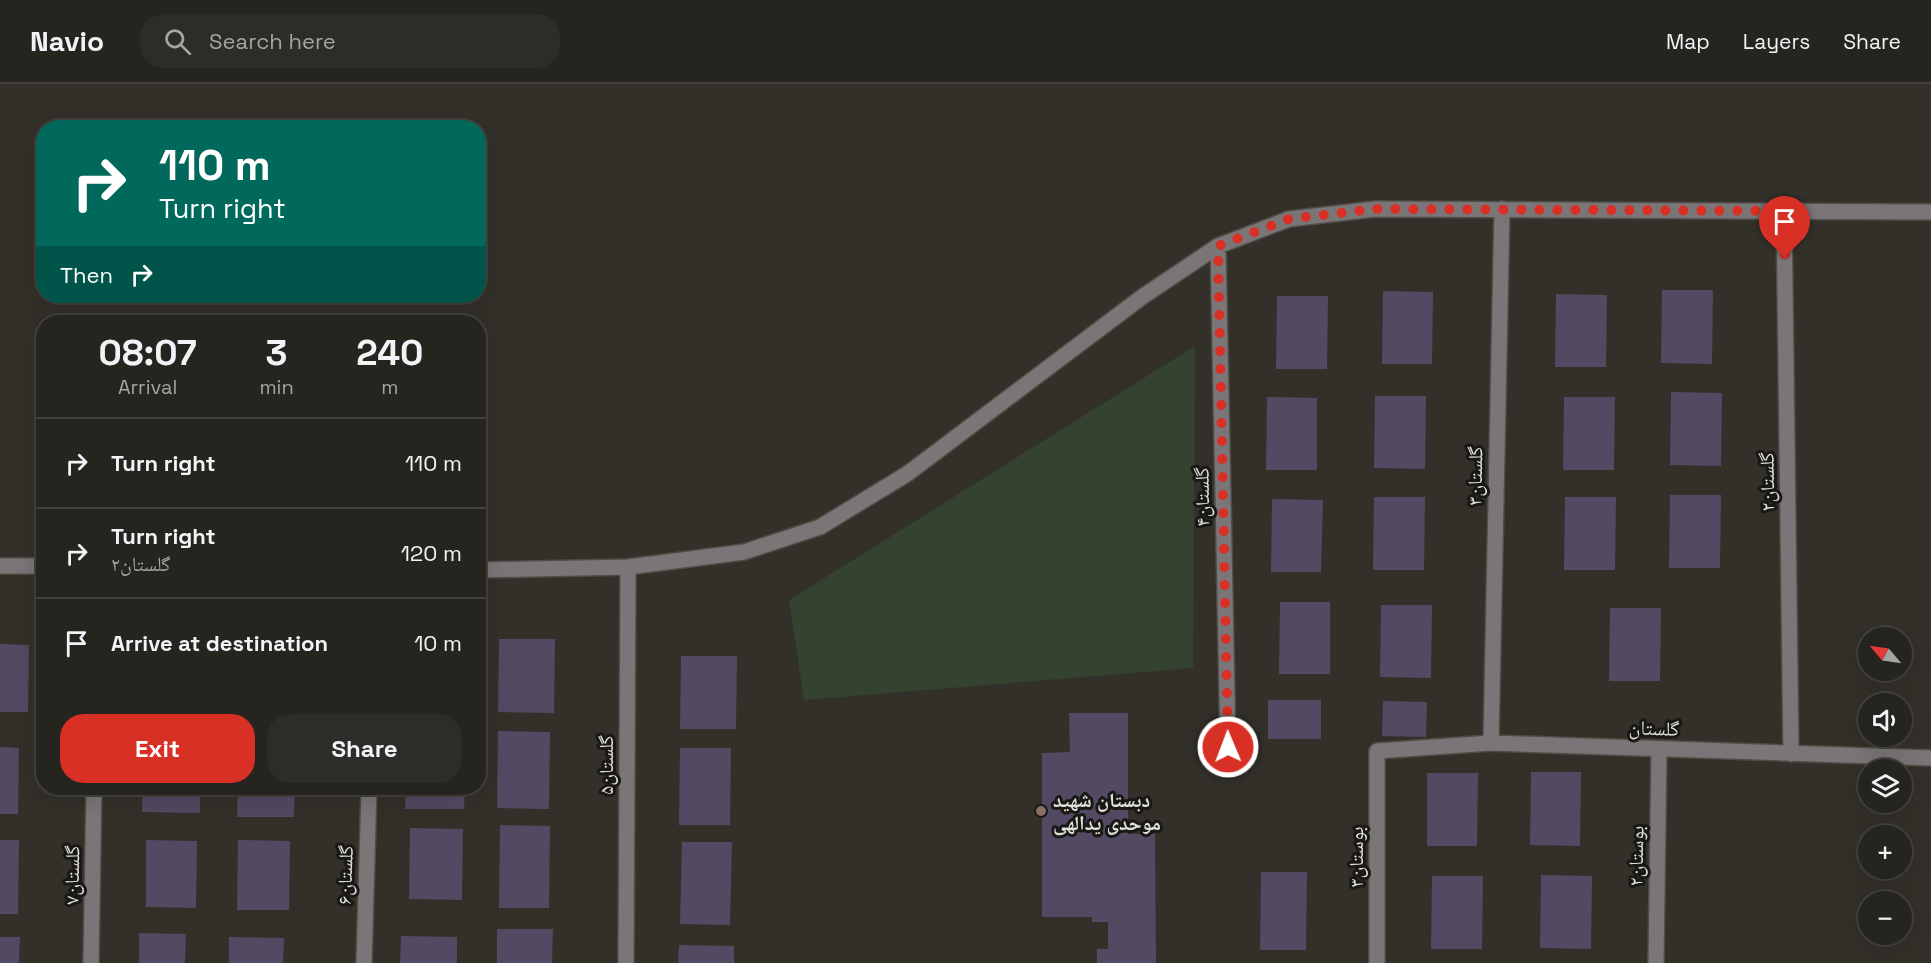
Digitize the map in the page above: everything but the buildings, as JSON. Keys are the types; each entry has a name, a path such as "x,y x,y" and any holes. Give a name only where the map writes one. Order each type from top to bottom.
{"street":[{"path":"486,570 628,567 744,552 820,527 907,474 1142,297 1218,246 1289,219 1375,209 1931,212"},
{"name":"گلستان۳","path":"1491,743 1502,209"},
{"name":"گلستان۲","path":"1784,211 1791,754"},
{"name":"گلستان۴","path":"1218,246 1228,747"},
{"path":"0,566 36,566"},
{"name":"گلستان۵","path":"626,963 628,567"},
{"name":"گلستان","path":"1377,751 1491,743 1931,758"},
{"name":"بوستان۲","path":"1656,963 1659,749"},
{"name":"بوستان۳","path":"1377,751 1377,963"},
{"name":"گلستان۷","path":"91,963 94,795"},
{"name":"گلستان۶","path":"364,963 369,795"}],"green space":[{"path":"1195,346 1193,668 804,700 789,600"}],"place":[{"name":"دبستان شهید موحدی یدالهی","path":"1041,811"}],"route":[{"path":"1228,747 1218,246 1289,219 1375,209 1784,211 1785,258"}]}
